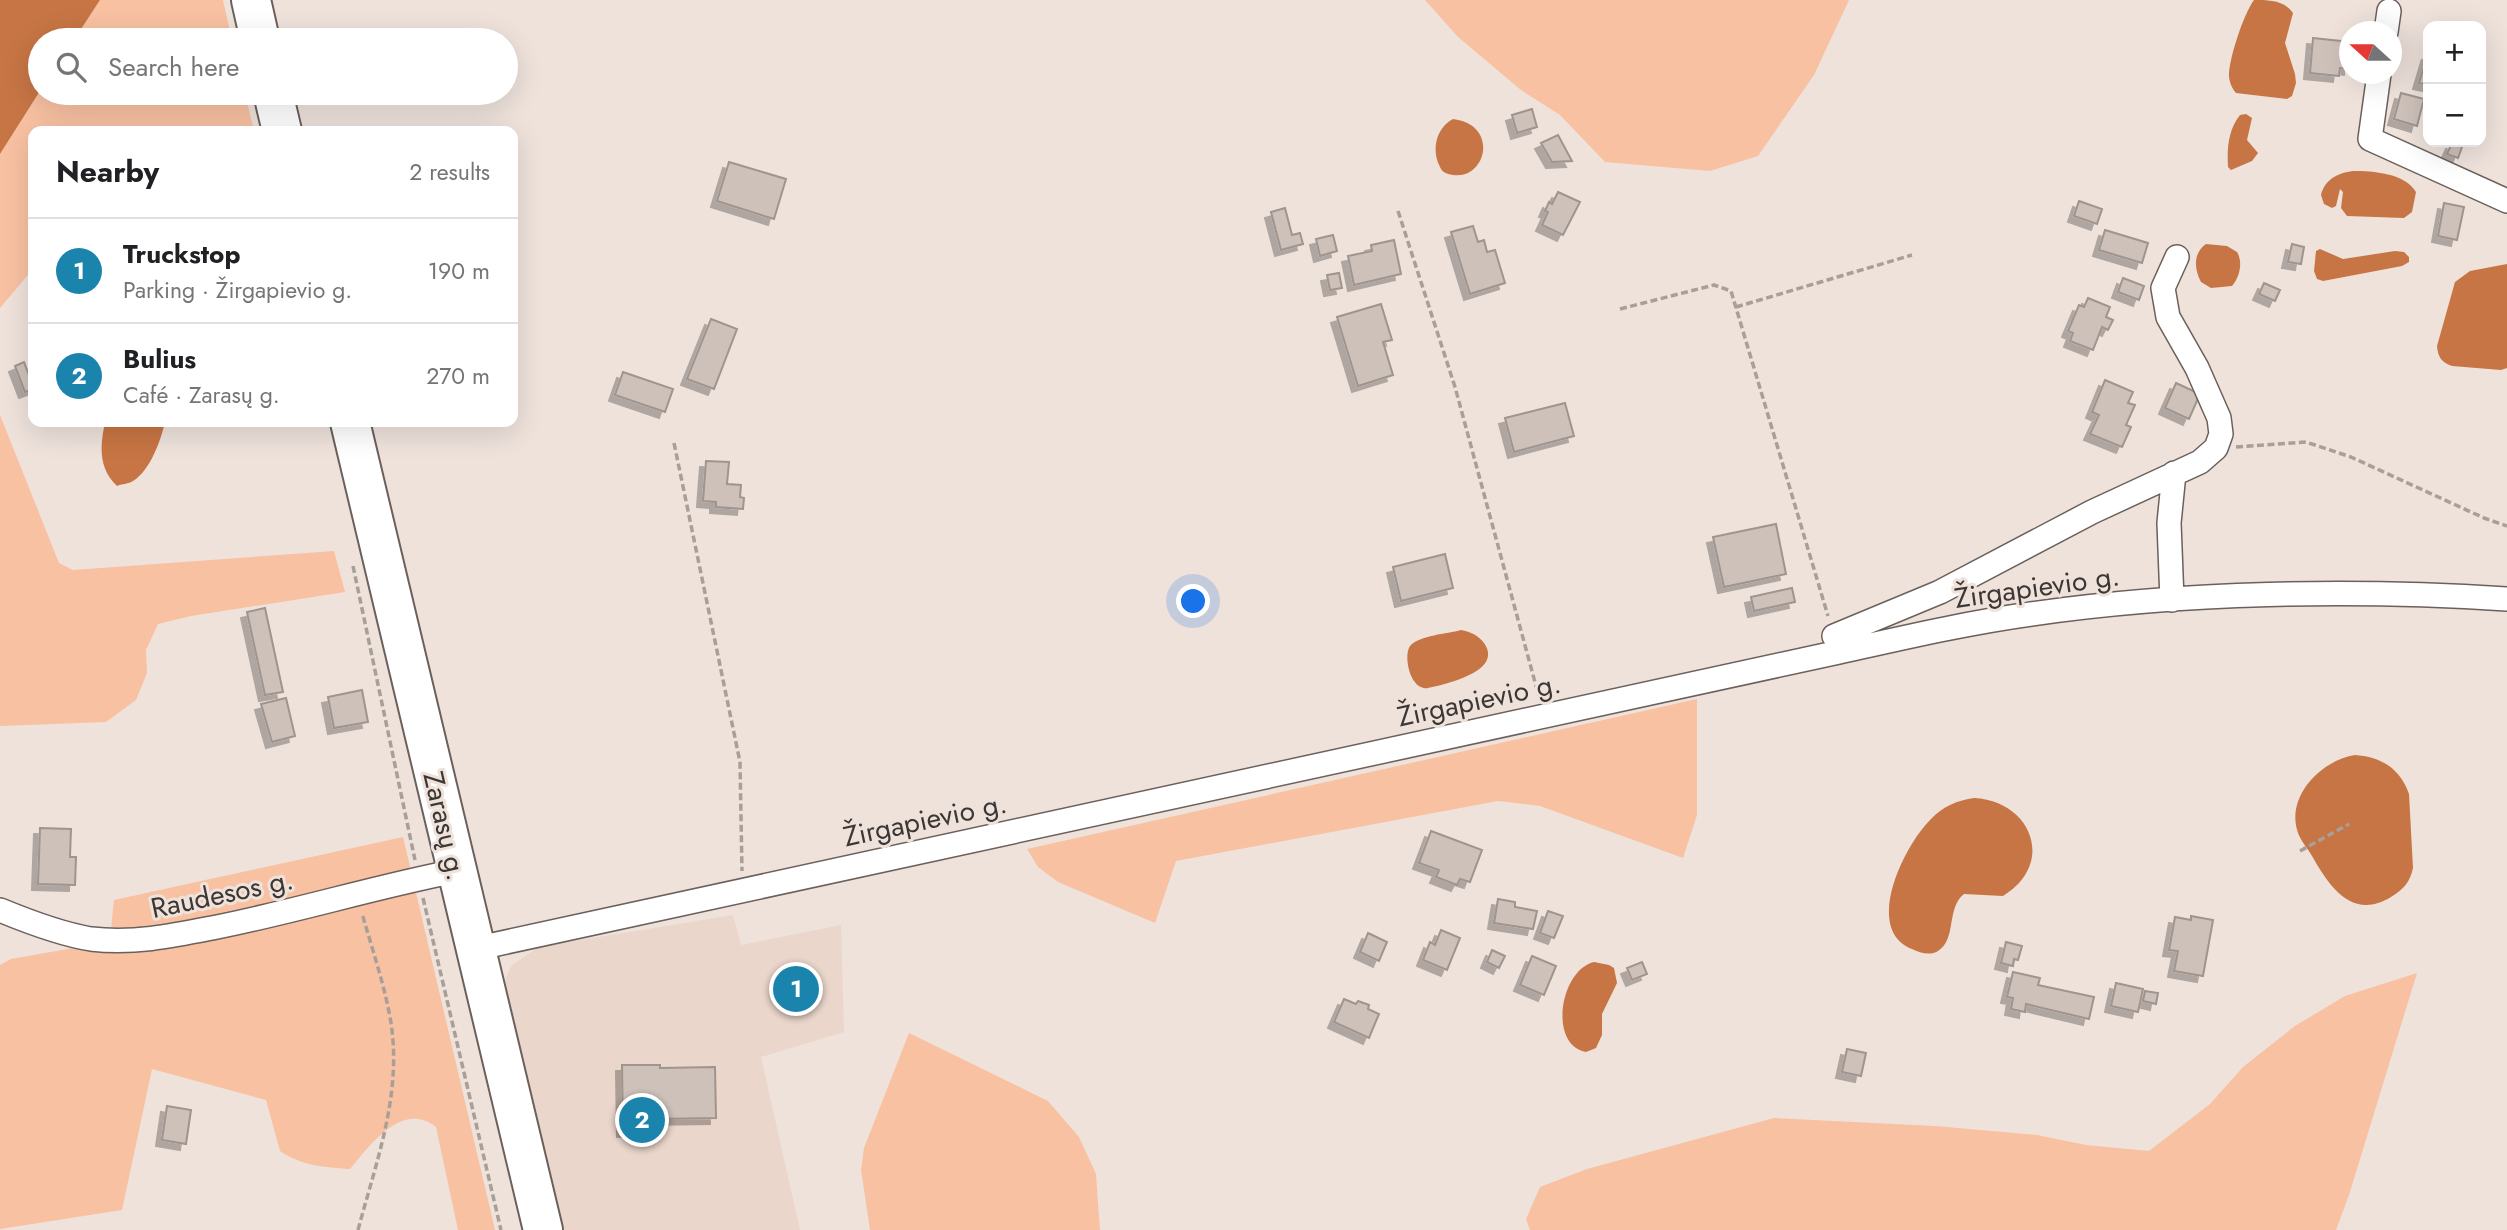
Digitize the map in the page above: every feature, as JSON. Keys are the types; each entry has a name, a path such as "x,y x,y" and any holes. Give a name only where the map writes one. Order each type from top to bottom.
{"highway":[{"path":"251,0 257,28"},
{"path":"276,105 281,126"},
{"name":"Zarasų g.","path":"351,427 543,1230"}],"street":[{"path":"2378,84 2370,139 2507,201"},
{"path":"1834,636 1940,592 2092,512 2200,462 2216,448 2221,434 2219,418 2197,368 2168,317 2163,288 2177,257"},
{"path":"2172,600 2169,523 2174,473"},
{"name":"Žirgapievio g.","path":"474,949 1953,628 2030,614 2172,600 2273,596 2410,595 2507,599"},
{"name":"Raudesos g.","path":"0,911 35,925 91,939 144,941 272,916 456,870"}],"path":[{"path":"1398,211 1455,387 1545,716"},
{"path":"1736,307 1912,255"},
{"path":"1620,309 1714,285 1731,291 1834,636"},
{"path":"2216,448 2306,442 2351,457 2507,526"},
{"path":"674,443 740,762 742,891"},
{"path":"2300,851 2349,824"},
{"path":"357,894 391,1023 394,1069 385,1139 358,1230"}],"shaded area":[{"path":"0,0 100,0 82,28 28,28 28,105 31,105 0,154"},
{"path":"100,0 223,0 229,28 82,28"},
{"path":"1425,0 1849,0 1814,75 1758,156 1710,171 1605,162 1560,115 1521,90 1458,37"},
{"path":"2254,0 2281,3 2293,13 2285,43 2296,83 2292,96 2287,99 2236,93 2231,84 2229,70 2234,49 2241,26"},
{"path":"31,105 248,105 253,126 28,126 28,275 0,308 0,154"},
{"path":"2246,114 2252,118 2247,140 2258,153 2252,161 2231,170 2228,167 2228,147 2231,133 2240,115"},
{"path":"1453,119 1468,123 1477,131 1482,141 1480,161 1474,169 1464,174 1446,173 1437,160 1439,134"},
{"path":"2353,171 2379,173 2404,181 2416,192 2412,212 2404,218 2347,216 2341,208 2343,192 2340,189 2336,206 2332,208 2324,204 2321,195 2329,181 2337,175"},
{"path":"2206,244 2227,246 2237,252 2240,269 2232,286 2211,288 2201,282 2196,262 2199,252"},
{"path":"2320,249 2343,259 2404,252 2409,257 2409,262 2402,266 2323,281 2317,279 2314,271 2316,251"},
{"path":"2507,264 2507,368 2501,370 2452,366 2445,363 2439,356 2437,346 2455,282 2470,271"},
{"path":"0,415 59,563 73,570 334,551 345,592 191,616 158,624 146,650 147,673 136,700 106,722 0,726"},
{"path":"104,427 164,427 158,446 145,470 131,482 117,486 106,472 102,440"},
{"path":"1461,630 1474,634 1484,643 1488,653 1486,661 1470,674 1447,683 1428,688 1417,684 1408,664 1410,646 1427,637"},
{"path":"1697,699 1697,815 1683,858 1540,806 1498,801 1176,861 1155,923 1058,882 1038,867 1027,849"},
{"path":"2355,755 2381,761 2395,771 2409,794 2413,868 2410,877 2403,888 2391,897 2365,905 2343,897 2334,888 2299,836 2295,819 2297,806 2309,782 2330,764"},
{"path":"1974,798 1994,802 2010,810 2023,822 2030,836 2032,852 2029,868 2019,883 2003,896 1964,894 1955,907 1944,946 1932,953 1918,952 1897,939 1890,924 1889,906 1900,866 1910,847 1931,819 1951,805"},
{"path":"403,837 495,1230 458,1230 436,1127 423,1120 399,1122 388,1129 350,1169 314,1165 280,1151 266,1100 152,1069 122,1210 0,1229 0,965 11,959 85,946 111,929 114,900"},
{"path":"733,915 741,945 841,925 844,1032 761,1057 800,1230 556,1230 504,995 511,966 538,947"},
{"path":"1594,962 1614,968 1617,983 1602,1014 1602,1035 1596,1048 1586,1052 1574,1046 1566,1036 1563,1007 1573,978 1582,968"},
{"path":"2417,973 2336,1230 1530,1230 1526,1219 1540,1187 1587,1169 1774,1118 1935,1126 2037,1135 2086,1145 2149,1151 2210,1104 2243,1067 2295,1026 2345,996"},
{"path":"909,1033 1048,1101 1079,1137 1096,1174 1100,1230 870,1230 861,1170 864,1148"}],"building":[{"path":"2313,38 2339,41 2339,76 2310,73"},
{"path":"2401,93 2423,99 2417,126 2394,119"},
{"path":"1532,109 1537,127 1517,133 1512,115"},
{"path":"1558,135 1572,161 1552,162 1541,143"},
{"path":"2450,147 2462,147 2458,158 2447,154"},
{"path":"729,162 786,179 774,219 717,201"},
{"path":"1558,192 1580,202 1563,235 1542,225 1549,202 1552,204"},
{"path":"2079,201 2102,209 2097,224 2074,216"},
{"path":"2444,203 2464,207 2457,240 2438,236"},
{"path":"1285,208 1292,235 1300,233 1303,244 1281,250 1271,212"},
{"path":"1473,226 1478,242 1484,240 1487,252 1495,250 1505,283 1470,294 1451,232"},
{"path":"2105,230 2148,243 2142,263 2099,250"},
{"path":"1333,235 1337,251 1320,256 1316,239"},
{"path":"1394,240 1401,274 1354,285 1348,256 1372,251 1371,245"},
{"path":"2292,244 2304,247 2301,264 2288,262"},
{"path":"1339,273 1342,288 1330,290 1327,275"},
{"path":"2123,278 2144,286 2139,300 2118,292"},
{"path":"2264,283 2280,290 2275,301 2259,294"},
{"path":"2088,298 2110,307 2106,317 2113,320 2108,330 2102,327 2093,350 2070,341 2073,333 2068,331 2079,305 2084,307"},
{"path":"1381,304 1392,340 1383,342 1393,375 1358,386 1337,317"},
{"path":"711,319 737,329 714,389 687,379"},
{"path":"24,362 28,373 28,391 25,392 15,366"},
{"path":"623,372 673,389 665,412 615,395"},
{"path":"2105,380 2133,392 2128,403 2135,405 2126,425 2131,427 2122,447 2090,434 2099,415 2092,412"},
{"path":"2176,383 2200,394 2189,419 2165,408"},
{"path":"1565,403 1574,436 1514,452 1505,418"},
{"path":"706,461 729,462 727,484 741,485 743,509 716,507 716,502 703,501"},
{"path":"1776,524 1786,574 1724,587 1713,537"},
{"path":"1445,554 1453,588 1401,601 1393,567"},
{"path":"1792,588 1795,602 1754,611 1751,597"},
{"path":"265,608 283,692 265,695 247,612"},
{"path":"362,690 368,722 334,728 328,697"},
{"path":"286,698 295,736 272,742 261,704"},
{"path":"40,828 71,829 70,857 76,857 75,885 38,884"},
{"path":"1431,831 1482,850 1470,882 1460,879 1457,885 1436,877 1439,870 1419,863"},
{"path":"1498,899 1515,902 1515,907 1537,911 1533,929 1494,923"},
{"path":"1548,911 1563,916 1554,938 1540,933"},
{"path":"2191,916 2213,920 2203,976 2174,971 2178,951 2169,950 2175,917 2191,920"},
{"path":"1441,930 1460,938 1447,970 1423,960 1430,942 1435,945"},
{"path":"1368,933 1387,942 1379,961 1360,952"},
{"path":"2006,942 2022,946 2013,966 2001,963"},
{"path":"1492,950 1505,956 1499,968 1487,962"},
{"path":"1532,956 1556,966 1544,995 1520,985"},
{"path":"1642,962 1647,974 1632,980 1627,968"},
{"path":"2013,972 2040,978 2038,985 2094,997 2089,1019 2026,1004 2025,1012 2011,1009 2013,998 2007,997"},
{"path":"2116,983 2143,989 2138,1012 2111,1006"},
{"path":"2145,991 2158,993 2156,1004 2143,1001"},
{"path":"1344,999 1369,1005 1368,1009 1379,1014 1369,1038 1334,1022"},
{"path":"1847,1049 1866,1053 1861,1076 1842,1072"},
{"path":"622,1065 660,1065 660,1068 715,1067 716,1118 653,1119 654,1130 623,1131"},
{"path":"167,1106 191,1110 186,1144 162,1140"}],"place":[{"name":"Truckstop","path":"796,989"},
{"name":"Bulius","path":"642,1120"}]}
